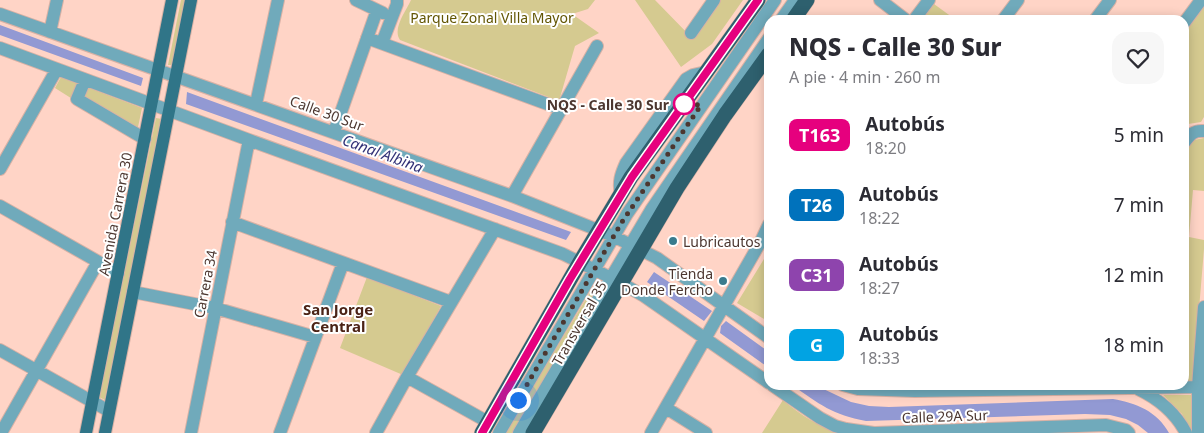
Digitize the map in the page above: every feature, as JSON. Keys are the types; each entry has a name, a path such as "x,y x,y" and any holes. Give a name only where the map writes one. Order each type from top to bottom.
{"highway":[{"path":"485,428 620,194 758,0"},
{"path":"797,15 808,0"},
{"name":"Transversal 35","path":"533,433 635,247 764,61"}],"main road":[{"name":"Avenida Carrera 30","path":"86,433 172,0"},
{"path":"105,433 191,0"}],"street":[{"path":"50,32 57,0"},
{"path":"256,104 278,0"},
{"path":"356,0 392,17"},
{"path":"382,43 397,0"},
{"path":"691,33 714,0"},
{"path":"499,433 613,236 647,183 774,0"},
{"path":"784,15 795,0"},
{"path":"880,0 900,15"},
{"path":"918,15 929,0"},
{"path":"1007,15 1018,0"},
{"path":"1099,15 1110,0"},
{"path":"1189,16 1201,0"},
{"path":"334,132 377,10"},
{"name":"Calle 30 Sur","path":"0,14 512,196 613,236 635,247"},
{"path":"367,38 561,109"},
{"path":"764,45 651,210 635,247 657,258 722,310 764,335"},
{"path":"512,196 597,46"},
{"path":"0,48 556,251 616,280 708,335 764,379"},
{"path":"0,170 57,69"},
{"path":"85,80 77,99 145,139"},
{"path":"1189,137 1193,132 1201,130"},
{"name":"Carrera 34","path":"191,433 249,140"},
{"path":"0,206 118,273"},
{"path":"232,222 451,302"},
{"path":"376,433 495,229"},
{"path":"651,433 722,310 764,244"},
{"path":"1,433 98,262"},
{"path":"280,433 343,263"},
{"path":"519,433 616,280"},
{"path":"133,292 215,308 315,337"},
{"path":"1198,433 1204,307"},
{"path":"0,350 109,411"},
{"path":"407,377 485,428"},
{"name":"Calle 29A Sur","path":"779,390 820,418 846,429 874,433 1033,430 1106,425 1126,430 1129,433"},
{"name":"Calle 29A Sur","path":"867,390 1000,390"},
{"name":"Calle 29A Sur","path":"1140,390 1156,398 1172,412 1186,433"},
{"path":"666,408 706,433"}],"green space":[{"path":"181,0 186,0 173,65 168,65"},
{"name":"Parque Zonal Villa Mayor","path":"411,0 595,0 588,9 572,14 599,33 575,46 559,101 400,40 398,36 399,25"},
{"path":"635,0 655,0 693,39 720,0 743,0 712,44 681,67"},
{"path":"934,4 949,15 926,15"},
{"path":"1204,5 1204,117 1201,122 1189,124 1189,25"},
{"path":"61,77 142,108 137,132 74,100 55,88"},
{"path":"156,118 162,119 105,400 99,397"},
{"path":"1204,138 1204,191 1193,190 1189,237 1189,146 1194,140"},
{"path":"1189,237 1204,240 1193,382 1189,382"},
{"path":"764,259 764,319 737,303"},
{"path":"367,277 441,306 403,375 340,348"},
{"path":"595,284 601,287 513,433 505,433"},
{"path":"1163,395 1191,395 1192,432 1182,414"},
{"path":"783,400 810,420 840,433 762,433"}],"water":[{"path":"0,25 143,78 141,86 0,35"},
{"path":"187,92 571,232 566,240 186,104"},
{"path":"654,272 712,311 704,321 647,282"},
{"path":"726,321 764,348 764,364 720,333 721,326"},
{"path":"799,390 826,390 851,402 869,406 889,407 1113,399 1145,409 1164,425 1169,433 1148,433 1126,419 1110,415 1085,414 866,421 844,416"}],"bus line":[{"name":"T163","path":"482,433 598,230 656,141 758,0"}],"place":[{"name":"NQS - Calle 30 Sur","path":"684,104"},
{"name":"Lubricautos","path":"673,241"},
{"name":"Tienda Donde Fercho","path":"723,281"}],"district":[{"name":"San Jorge Central","path":"338,318"}],"route":[{"path":"518,400 622,222 701,105 684,104"}],"water label":[{"name":"Canal Albina","path":"383,153"}]}
